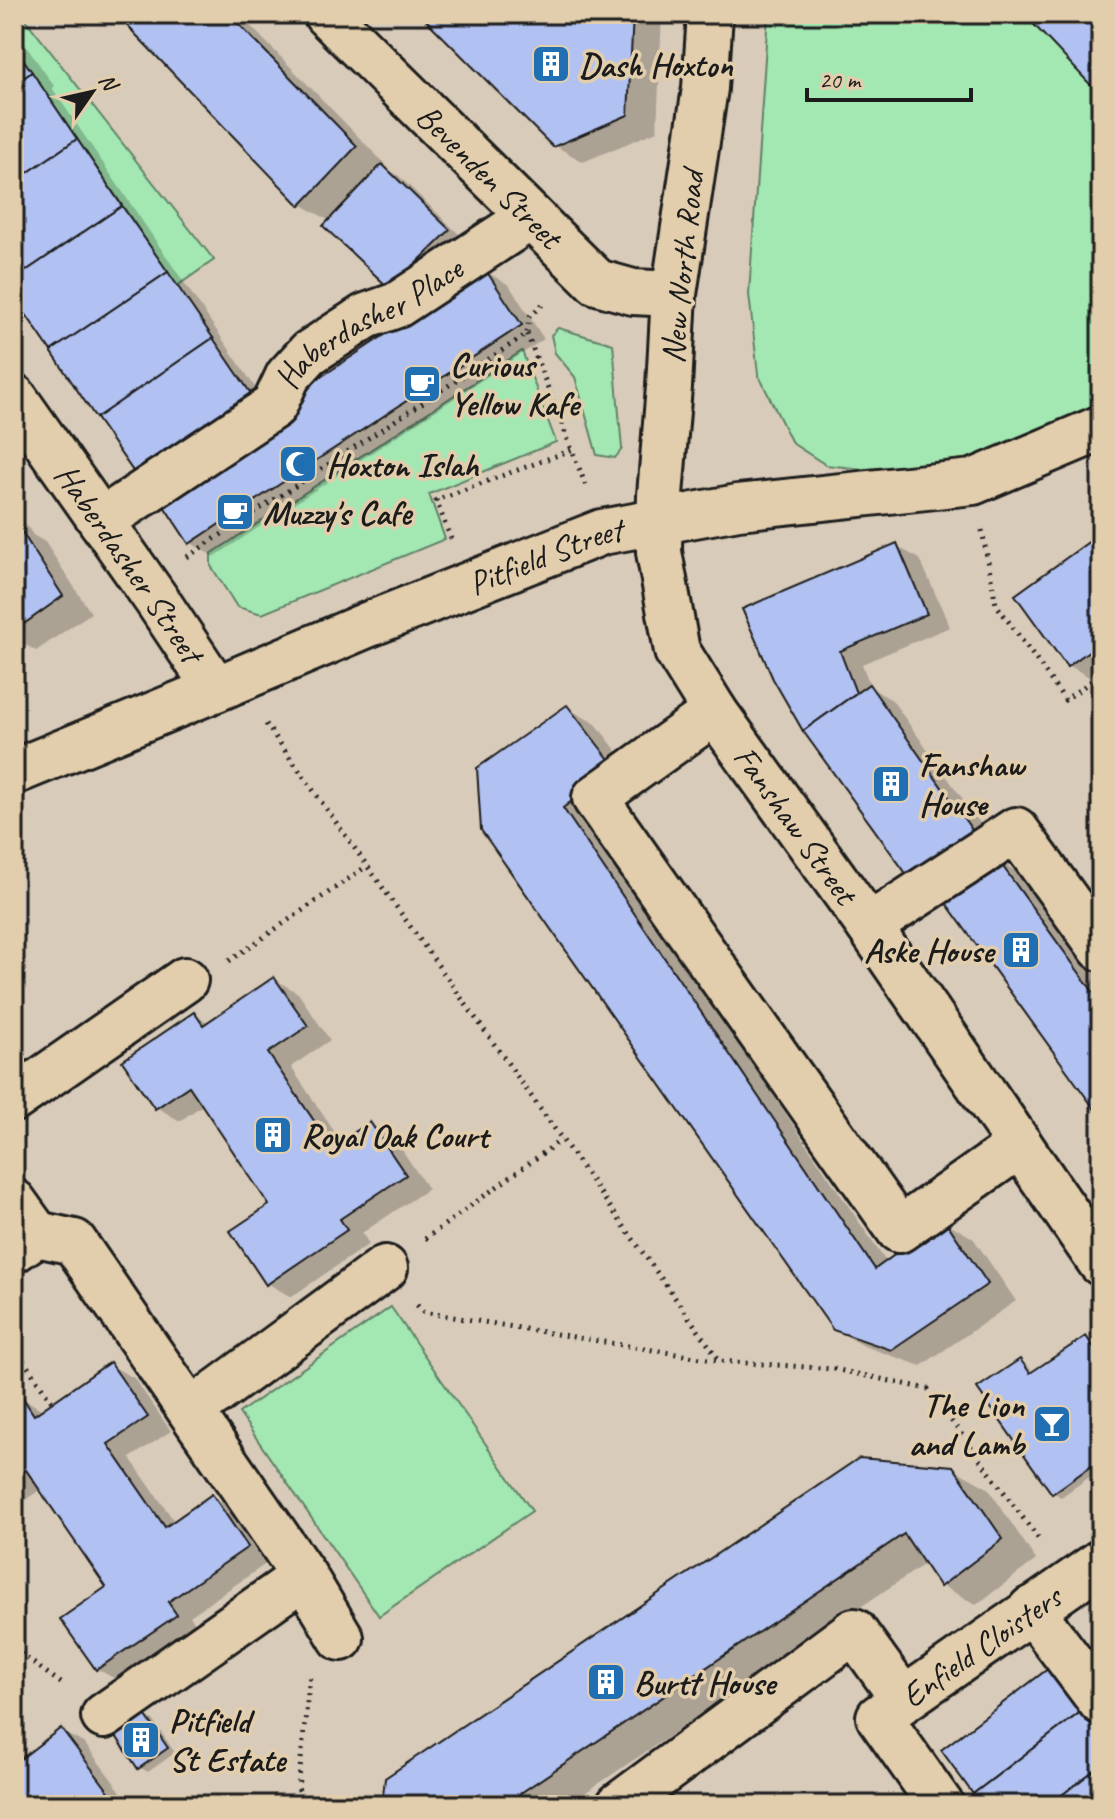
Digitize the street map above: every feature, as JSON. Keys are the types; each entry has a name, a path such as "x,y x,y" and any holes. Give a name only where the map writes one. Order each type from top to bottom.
{"street":[{"name":"Bevenden Street","path":"326,14 597,282 633,292 674,294"},
{"name":"New North Road","path":"659,520 674,294 705,88 710,14"},
{"name":"Haberdasher Place","path":"101,521 274,406 288,376 309,353 366,316 397,305 531,217"},
{"name":"Haberdasher Street","path":"14,397 216,689"},
{"name":"Pitfield Street","path":"14,772 367,625 602,532 738,507 973,482 1101,428"},
{"name":"Fanshaw Street","path":"659,520 659,552 677,651 715,712 869,926 1101,1263"},
{"path":"715,712 595,798 603,811 899,1230 1020,1145"},
{"path":"869,926 1016,830 1101,948"},
{"path":"14,1099 185,980"},
{"path":"22,1229 74,1242 304,1576 341,1638"},
{"path":"191,1411 385,1268"},
{"name":"Enfield Cloisters","path":"898,1718 1031,1609 1086,1572"},
{"path":"104,1716 304,1576"},
{"path":"1031,1609 1101,1702"},
{"path":"619,1805 854,1631 941,1805"}],"path":[{"path":"581,267 529,317 527,334 587,488"},
{"path":"145,584 527,334"},
{"path":"452,541 436,500 572,450"},
{"path":"973,482 996,604 1065,700 1101,674"},
{"path":"263,720 720,1361"},
{"path":"185,980 201,981 367,866"},
{"path":"561,1140 385,1268 423,1312 720,1361 834,1369 928,1389 1086,1572"},
{"path":"14,1347 52,1402"},
{"path":"306,1805 298,1788 310,1673 341,1638"},
{"path":"14,1649 104,1716"}],"green space":[{"path":"14,14 21,14 214,260 177,286 14,46"},
{"path":"768,14 1101,14 1101,409 978,465 862,469 826,465 792,443 758,374 749,294"},
{"path":"558,328 613,344 622,449 615,458 597,455 575,377 555,353 551,335"},
{"path":"522,351 556,442 429,494 445,539 262,614 237,607 211,566 211,554"},
{"path":"391,1307 532,1511 379,1616 239,1413"}],"building":[{"path":"116,14 229,14 357,146 300,206"},
{"name":"Dash Hoxton","path":"420,14 633,14 628,115 553,147"},
{"path":"1024,14 1101,14 1101,96"},
{"path":"14,46 32,72 14,85"},
{"path":"32,72 77,139 14,182 14,85"},
{"path":"77,139 122,206 14,279 14,182"},
{"path":"382,164 450,230 390,289 323,226"},
{"path":"122,206 168,272 51,351 14,297 14,279"},
{"path":"485,269 522,325 189,544 152,488"},
{"path":"168,272 213,338 96,418 51,351"},
{"path":"213,338 258,404 142,484 96,418"},
{"path":"16,523 63,596 14,631 14,525"},
{"path":"1101,533 1101,642 1067,667 1015,595"},
{"path":"897,543 927,614 840,651 856,693 803,731 773,679 742,609"},
{"name":"Fanshaw House","path":"869,684 977,837 913,883 803,731"},
{"path":"567,705 615,767 563,808 875,1269 944,1219 988,1284 891,1350 833,1330 481,830 477,768"},
{"name":"Aske House","path":"996,857 1101,1003 1101,1118 941,896"},
{"name":"Royal Oak Court","path":"274,977 308,1026 268,1053 332,1147 370,1122 406,1175 340,1219 347,1230 266,1285 230,1231 269,1205 189,1086 155,1109 122,1061 194,1012 203,1025"},
{"name":"The Lion and Lamb","path":"1086,1336 1101,1359 1101,1459 1052,1494 977,1388 1020,1359 1030,1373"},
{"path":"110,1362 148,1417 108,1444 165,1527 212,1494 248,1547 168,1602 177,1615 96,1670 60,1619 106,1587 26,1470 14,1478 14,1399 21,1395 34,1415"},
{"name":"Burtt House","path":"859,1458 953,1466 1003,1539 940,1587 904,1534 503,1805 382,1805 385,1778"},
{"path":"1049,1668 1082,1711 973,1794 941,1750"},
{"path":"1082,1711 1101,1736 1101,1765 1049,1805 982,1805 973,1794"},
{"name":"Pitfield St Estate","path":"144,1713 168,1748 138,1769 114,1733"},
{"path":"61,1728 119,1805 14,1805 14,1764"},
{"path":"1101,1765 1101,1805 1049,1805"}],"place":[{"name":"Dash Hoxton","path":"551,64"},
{"name":"Curious Yellow Kafe","path":"422,384"},
{"name":"Hoxton Islah","path":"298,464"},
{"name":"Muzzy's Cafe","path":"235,512"},
{"name":"Fanshaw House","path":"891,784"},
{"name":"Aske House","path":"1021,950"},
{"name":"Royal Oak Court","path":"273,1135"},
{"name":"The Lion and Lamb","path":"1052,1424"},
{"name":"Burtt House","path":"606,1682"},
{"name":"Pitfield St Estate","path":"141,1740"}]}
